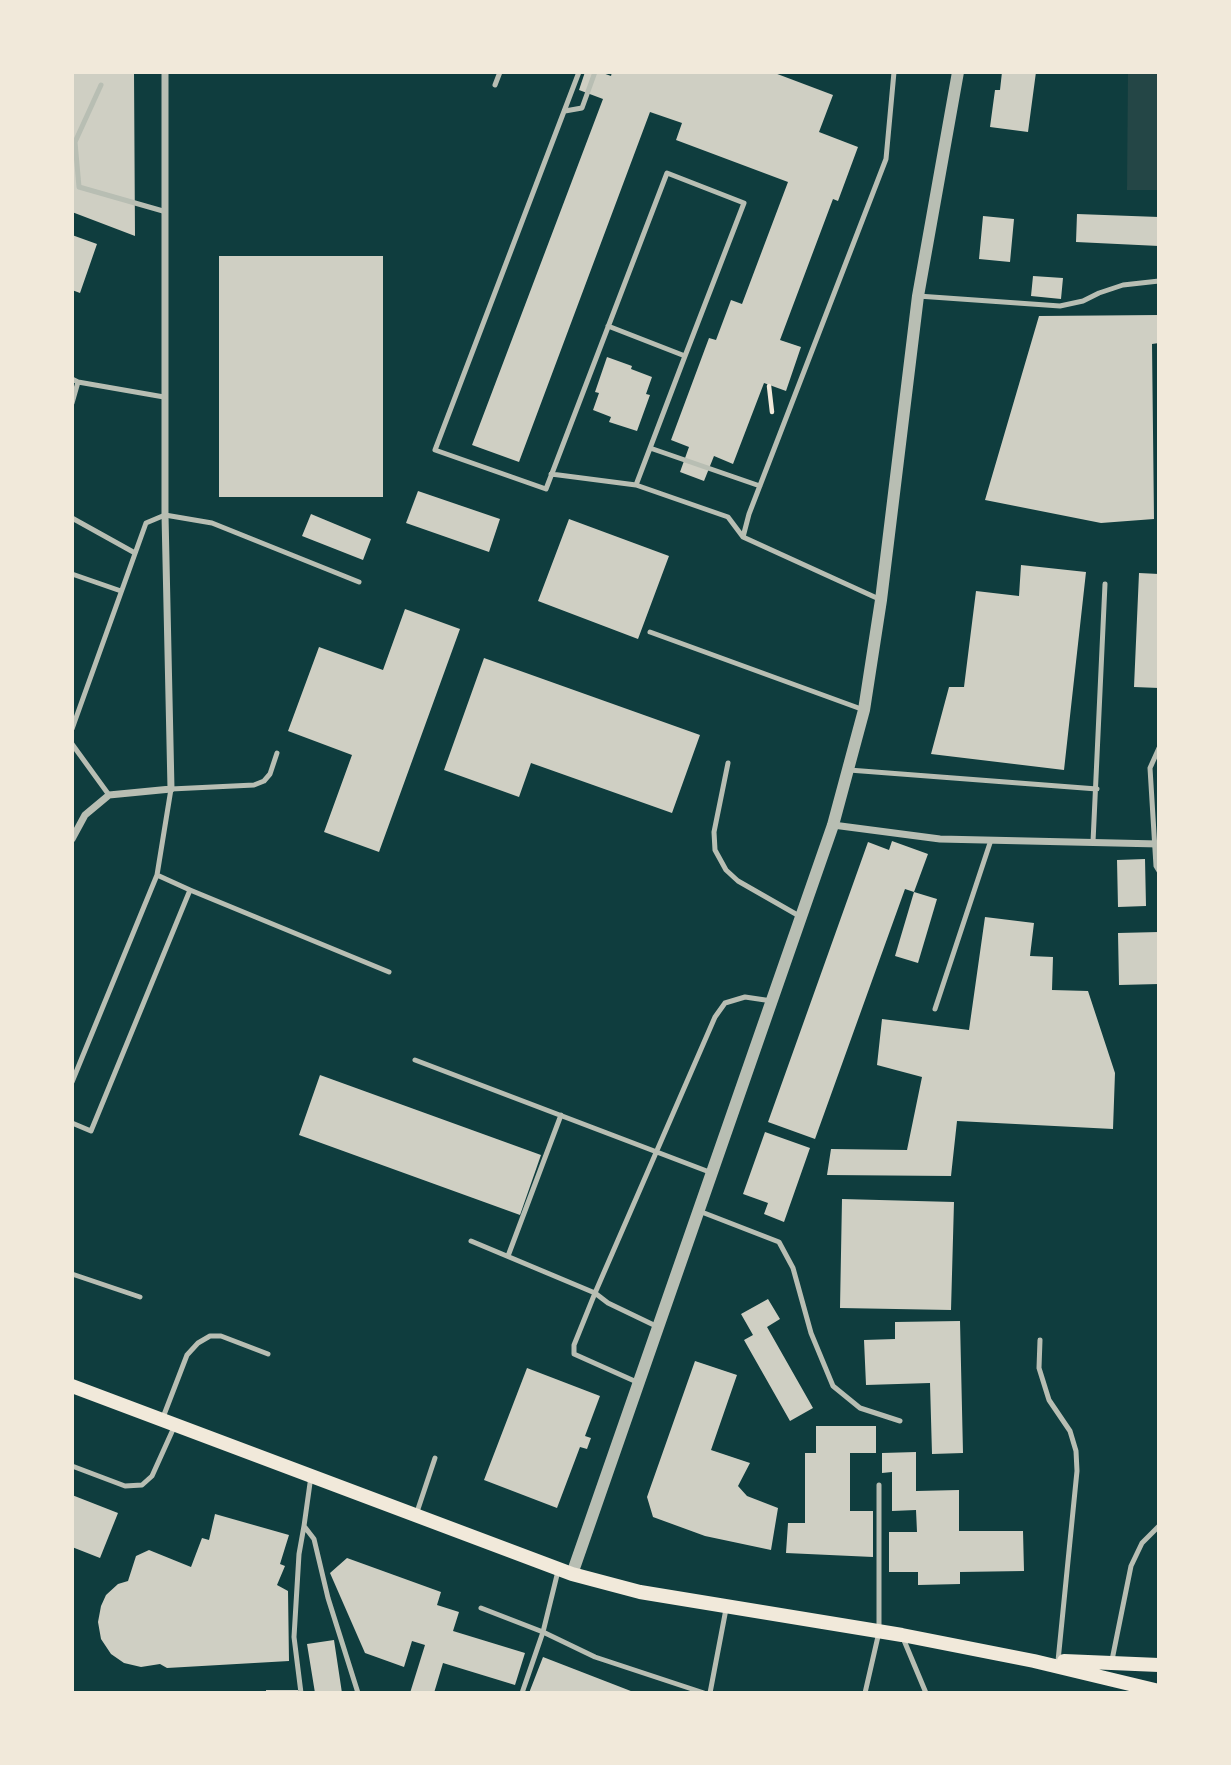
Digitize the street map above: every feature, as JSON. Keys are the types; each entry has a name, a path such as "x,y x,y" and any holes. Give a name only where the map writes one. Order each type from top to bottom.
{"main road":[{"path":"72,1386 565,1571 640,1592 902,1635 1034,1661 1159,1691"},
{"path":"1034,1661 1159,1665"}],"street":[{"path":"72,839 85,815 109,795 171,789 164,515 165,72"},
{"path":"565,1571 639,1383 772,1001 833,825 864,710 881,600 918,296 958,72"},
{"path":"833,825 940,839 1157,844"}],"lane":[{"path":"495,85 500,72"},
{"path":"579,72 435,450 546,489 667,173 744,203 636,485"},
{"path":"565,111 582,108 595,72"},
{"path":"743,537 760,486 886,159 894,72"},
{"path":"101,85 75,142 79,187 163,211"},
{"path":"918,296 1060,306 1083,301 1123,285 1159,281"},
{"path":"608,326 685,356"},
{"path":"72,403 75,381 164,397"},
{"path":"650,448 760,486"},
{"path":"551,474 636,485 728,517 743,537 881,600"},
{"path":"72,729 146,523 164,515 212,523 359,582"},
{"path":"72,518 135,554"},
{"path":"72,574 121,591"},
{"path":"1093,842 1105,584"},
{"path":"650,632 864,710"},
{"path":"72,744 109,795"},
{"path":"1159,748 1150,768 1157,844 1156,866 1159,871"},
{"path":"72,1082 157,875 171,789 254,785 264,781 270,774 277,753"},
{"path":"728,762 714,832 715,850 726,870 738,881 801,917"},
{"path":"848,770 1097,789"},
{"path":"935,1009 991,840"},
{"path":"157,875 389,972"},
{"path":"72,1122 91,1131 190,890"},
{"path":"639,1383 574,1354 573,1345 715,1017 725,1003 745,997 772,1001"},
{"path":"415,1060 712,1173"},
{"path":"508,1256 561,1115"},
{"path":"699,1211 779,1242 793,1268 811,1333 833,1386 860,1408 900,1421"},
{"path":"471,1241 595,1293 608,1303 658,1327"},
{"path":"72,1274 140,1297"},
{"path":"72,1466 125,1486 142,1485 152,1476 187,1355 198,1343 210,1335 221,1336 268,1354"},
{"path":"1040,1340 1039,1368 1049,1400 1070,1431 1076,1451 1077,1471 1059,1661"},
{"path":"416,1515 435,1458"},
{"path":"301,1693 294,1637 299,1554 311,1476"},
{"path":"864,1693 879,1632 880,1485"},
{"path":"304,1526 314,1539 328,1598 358,1693"},
{"path":"1111,1663 1131,1566 1142,1543 1159,1526"},
{"path":"522,1693 565,1571"},
{"path":"710,1693 727,1606"},
{"path":"481,1608 595,1657 704,1693"},
{"path":"902,1635 926,1693"}],"shaded area":[{"path":"1128,72 1159,72 1159,190 1127,190"}],"building":[{"path":"72,72 134,72 135,236 72,212"},
{"path":"585,72 600,72 611,76 612,72 772,72 833,95 819,132 858,147 838,201 833,199 780,340 801,347 786,391 764,383 733,464 714,456 704,481 680,472 689,447 671,440 709,338 716,340 731,300 742,304 788,182 676,140 682,123 650,112 519,462 472,445 603,99 579,90"},
{"path":"1002,72 1036,72 1028,132 990,127 995,90 1000,90"},
{"path":"1077,214 1159,217 1159,246 1076,242"},
{"path":"983,216 1014,219 1010,262 979,259"},
{"path":"72,235 97,244 80,293 72,290"},
{"path":"219,256 383,256 383,497 219,497"},
{"path":"1033,276 1063,278 1061,299 1031,296"},
{"path":"1159,315 1159,343 1152,344 1154,519 1101,523 985,500 1039,316"},
{"path":"607,357 652,377 646,394 650,395 637,431 609,422 611,417 593,410 599,393 595,392"},
{"path":"418,491 500,519 489,552 406,523"},
{"path":"311,514 371,539 363,560 302,536"},
{"path":"569,519 669,556 638,639 538,601"},
{"path":"1021,565 1086,572 1064,770 931,754 949,687 964,687 976,591 1019,596"},
{"path":"1139,573 1159,574 1159,688 1134,687"},
{"path":"405,609 460,629 379,852 324,832 352,755 288,731 319,647 383,670"},
{"path":"484,658 700,735 672,813 531,763 519,797 444,770"},
{"path":"892,841 928,854 914,892 905,889 815,1139 768,1122 868,842 889,850"},
{"path":"1145,859 1146,906 1118,907 1117,860"},
{"path":"914,892 937,899 918,963 895,956"},
{"path":"985,917 1034,923 1030,956 1053,957 1052,990 1088,991 1115,1073 1113,1129 957,1121 951,1176 827,1175 831,1149 907,1150 922,1077 877,1065 882,1019 969,1030"},
{"path":"1159,932 1159,984 1119,985 1118,933"},
{"path":"320,1075 541,1155 520,1215 299,1135"},
{"path":"765,1132 810,1148 784,1222 764,1214 768,1203 743,1194"},
{"path":"842,1199 954,1202 951,1310 840,1308"},
{"path":"768,1299 780,1319 767,1327 813,1408 790,1421 744,1340 753,1335 741,1314"},
{"path":"960,1321 963,1453 932,1454 930,1383 866,1385 864,1340 895,1339 895,1322"},
{"path":"695,1361 737,1375 711,1450 750,1463 738,1486 747,1496 778,1508 771,1550 705,1536 653,1517 647,1497"},
{"path":"527,1368 600,1396 585,1436 591,1438 587,1449 580,1447 557,1508 484,1480"},
{"path":"816,1426 876,1426 876,1453 850,1453 850,1511 873,1511 873,1557 786,1553 788,1523 805,1523 805,1453 816,1453"},
{"path":"916,1452 916,1491 959,1490 959,1531 1023,1531 1024,1571 960,1572 960,1584 918,1585 918,1572 889,1572 889,1532 917,1532 916,1510 892,1511 892,1472 882,1473 882,1453"},
{"path":"72,1495 118,1513 100,1558 72,1547"},
{"path":"215,1514 289,1535 280,1564 285,1566 277,1585 288,1591 289,1661 167,1668 160,1664 141,1667 124,1663 111,1654 101,1639 98,1622 106,1595 118,1584 128,1581 136,1556 149,1550 191,1567 202,1538 209,1540"},
{"path":"347,1558 441,1592 437,1605 459,1612 453,1631 525,1653 515,1685 443,1663 434,1693 410,1693 425,1645 412,1641 404,1667 365,1653 330,1573"},
{"path":"334,1640 342,1693 315,1693 307,1644"},
{"path":"543,1657 636,1693 529,1693"},
{"path":"266,1690 298,1690 298,1693 266,1693"}]}
